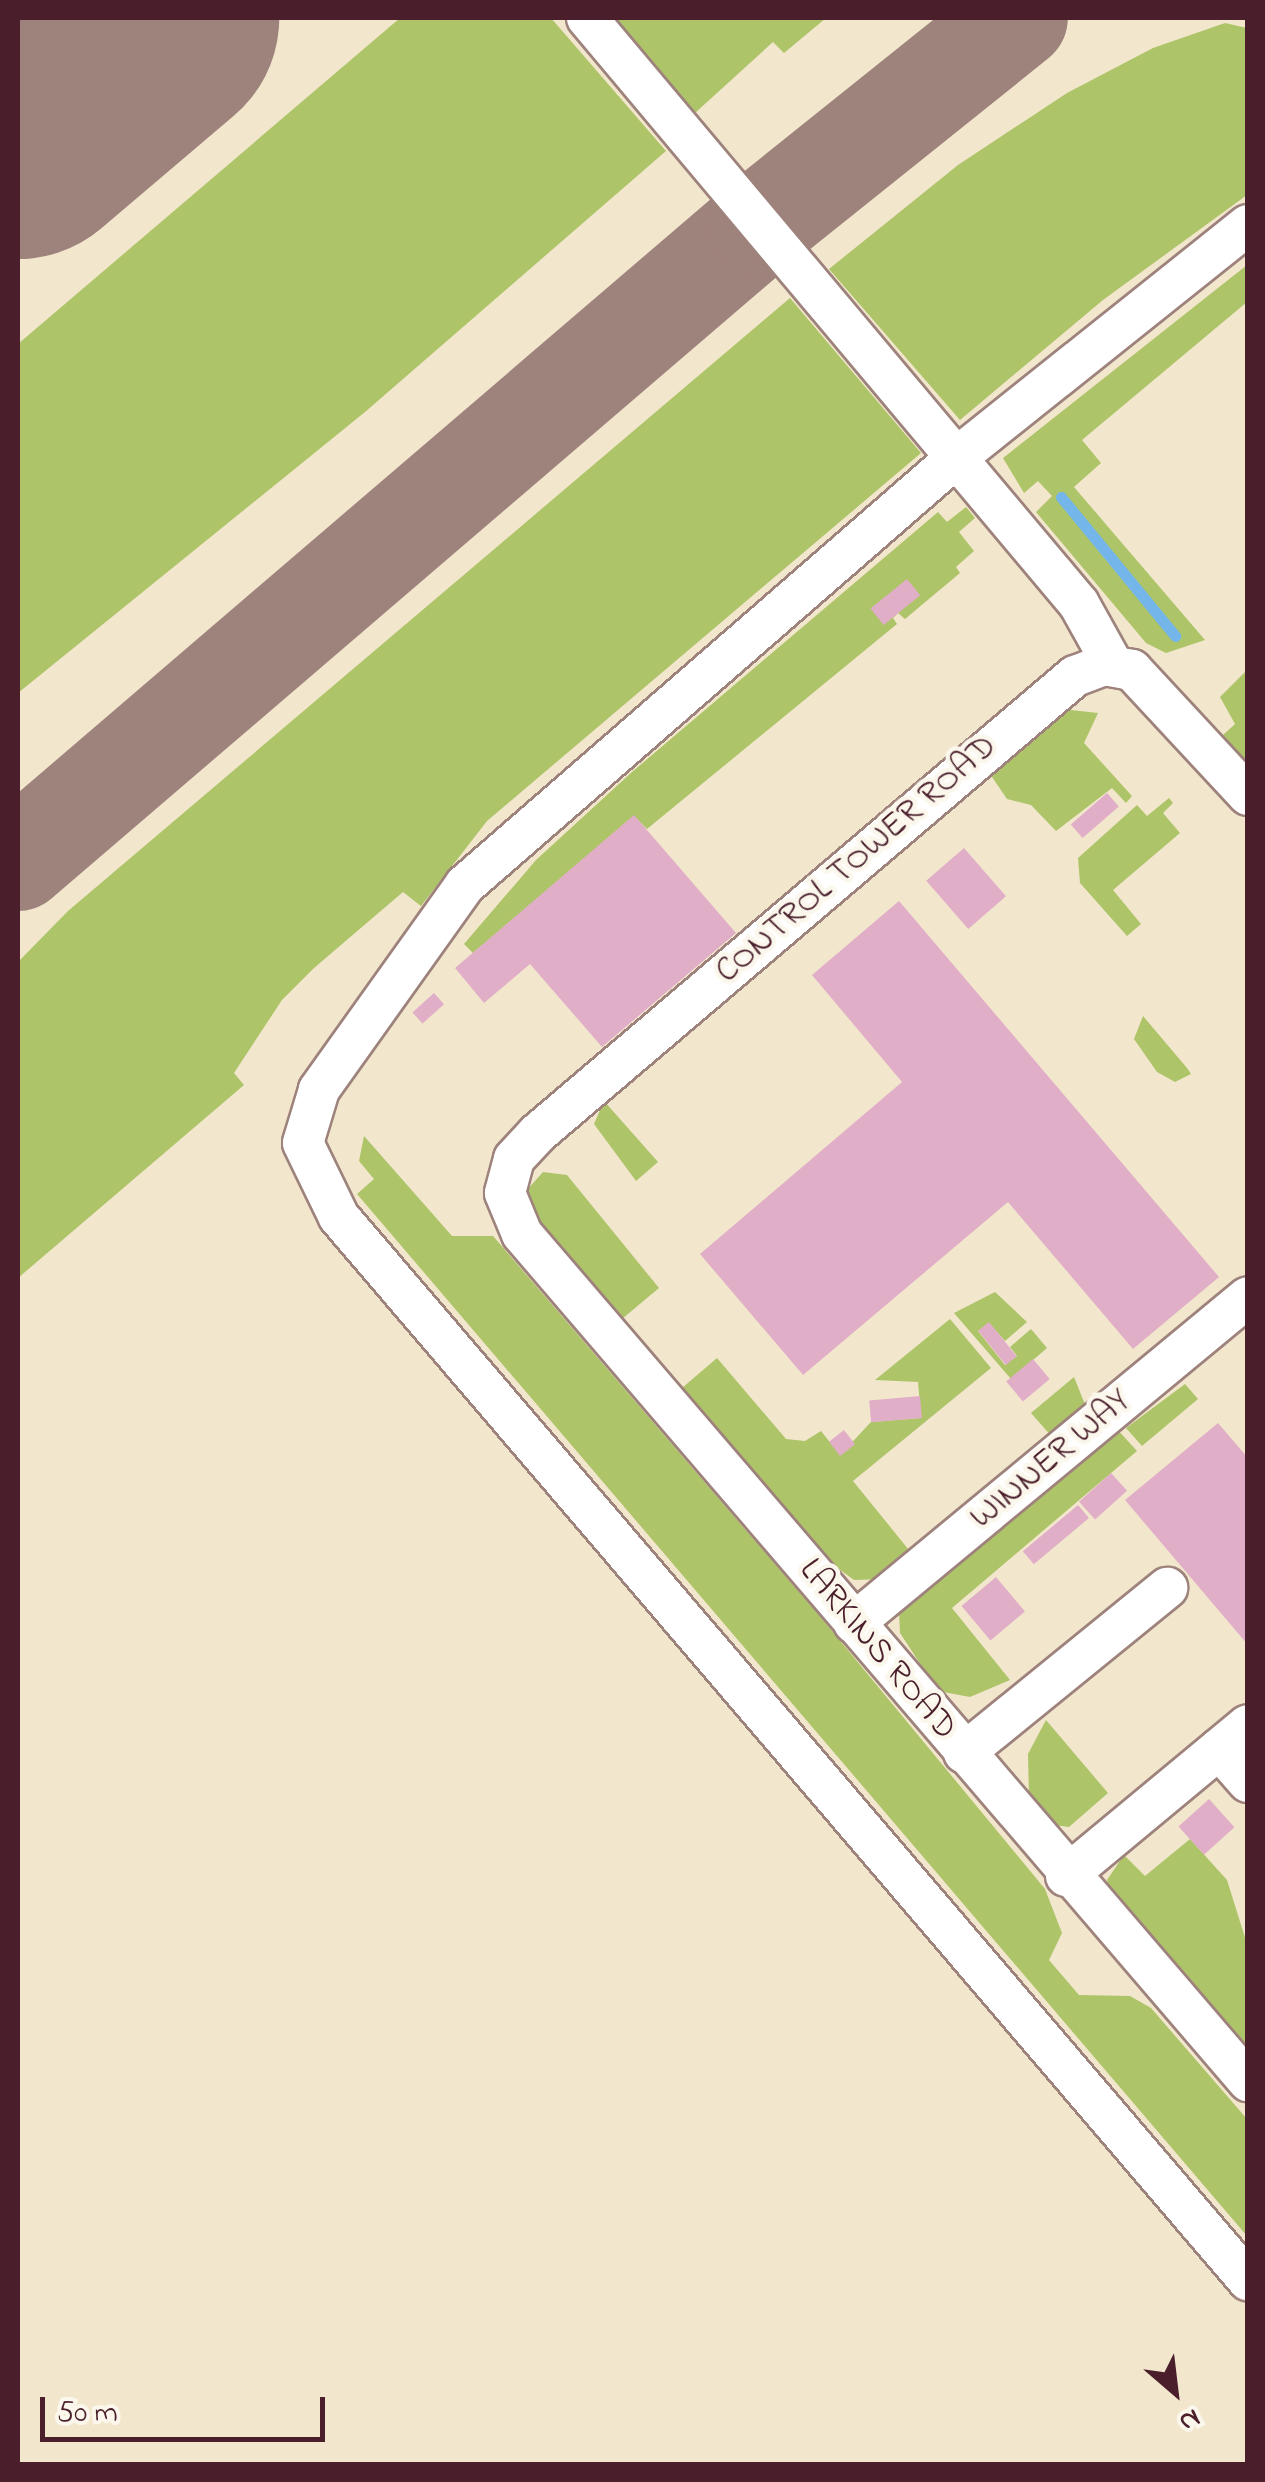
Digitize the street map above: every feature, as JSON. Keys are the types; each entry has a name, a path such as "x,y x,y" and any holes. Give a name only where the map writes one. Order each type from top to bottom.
{"lane":[{"path":"587,18 1078,604 1113,665 1145,680 1248,795"},
{"path":"1248,225 957,457 464,885 319,1090 303,1143 339,1217 1248,2280"},
{"name":"CONTROL TOWER ROAD","path":"510,1217 508,1170 538,1133 1034,708 1084,671 1113,665"},
{"name":"LARKINS ROAD","path":"510,1217 1066,1876 1248,2081"},
{"name":"WINNER WAY","path":"854,1623 1248,1297"},
{"path":"964,1753 1167,1588"},
{"path":"1066,1876 1233,1737 1248,1782"}],"green space":[{"path":"400,18 551,18 666,151 365,412 18,693 18,344"},
{"path":"612,18 826,18 784,53 773,42 695,113"},
{"path":"1225,23 1247,28 1247,195 1103,300 960,420 829,269 958,165 1067,93 1153,48"},
{"path":"1247,265 1247,302 1082,440 1101,463 1074,487 1205,640 1166,653 1146,643 1036,512 1052,496 1038,481 1024,493 1003,458"},
{"path":"790,298 921,453 487,821 421,906 403,892 314,968 282,1000 234,1073 244,1085 18,1278 18,962 68,911"},
{"path":"966,507 975,518 959,532 974,551 956,567 960,573 905,619 898,613 893,618 897,624 647,829 634,816 473,953 464,944 536,860 632,772 938,512 947,522"},
{"path":"1247,670 1247,762 1223,735 1235,724 1220,697"},
{"path":"1062,709 1098,713 1084,743 1132,796 1126,803 1112,788 1056,831 1031,805 1007,799 990,774"},
{"path":"1169,798 1173,803 1163,813 1180,833 1113,890 1141,924 1127,936 1080,883 1078,858 1137,805 1147,816"},
{"path":"1143,1016 1191,1074 1175,1082 1157,1072 1134,1039"},
{"path":"604,1101 658,1162 636,1181 594,1124"},
{"path":"364,1136 452,1236 493,1236 823,1620 1045,1889 1062,1933 1049,1960 1079,1995 1130,1996 1151,2008 1247,2119 1247,2236 357,1194 374,1179 359,1161"},
{"path":"543,1172 567,1175 659,1288 622,1319 534,1218 526,1191"},
{"path":"995,1292 1027,1322 1005,1341 989,1323 978,1331 1005,1365 1017,1356 1010,1347 1031,1329 1047,1348 1011,1379 954,1313"},
{"path":"950,1319 991,1368 853,1481 913,1555 884,1579 854,1580 821,1556 682,1388 717,1358 786,1439 805,1441 821,1431 840,1455 871,1422 921,1418 918,1382 875,1380"},
{"path":"1074,1377 1086,1407 1053,1438 1031,1413"},
{"path":"1185,1384 1198,1399 1142,1446 1126,1428"},
{"path":"1116,1428 1137,1451 952,1608 1010,1680 970,1697 938,1691 900,1633 899,1612 911,1593"},
{"path":"1046,1720 1108,1793 1069,1827 1054,1825 1029,1799 1028,1754"},
{"path":"1190,1839 1227,1880 1247,1944 1247,2055 1110,1897 1107,1880 1124,1855 1145,1876"}],"building":[{"path":"907,579 920,595 884,625 870,609"},
{"path":"1107,793 1119,807 1083,838 1071,824"},
{"path":"634,815 736,933 602,1047 530,964 484,1003 455,968"},
{"path":"964,848 1006,896 968,929 926,881"},
{"path":"899,901 1219,1277 1133,1349 1008,1202 803,1375 700,1254 902,1082 812,975"},
{"path":"434,993 444,1004 422,1024 412,1012"},
{"path":"989,1322 1017,1356 1006,1365 978,1331"},
{"path":"1033,1359 1050,1379 1023,1401 1006,1381"},
{"path":"920,1396 922,1418 871,1422 869,1400"},
{"path":"1218,1423 1248,1458 1248,1645 1125,1500"},
{"path":"844,1430 855,1444 840,1456 829,1442"},
{"path":"1111,1473 1127,1491 1095,1520 1079,1502"},
{"path":"1078,1505 1089,1518 1034,1564 1023,1551"},
{"path":"996,1577 1025,1611 990,1640 962,1606"},
{"path":"1209,1799 1234,1827 1204,1855 1179,1826"}],"waterway":[{"path":"1061,497 1175,636"}],"taxiway":[{"path":"18,860 760,224 1017,18"}],"runway":[{"path":"18,131 151,18"}]}
